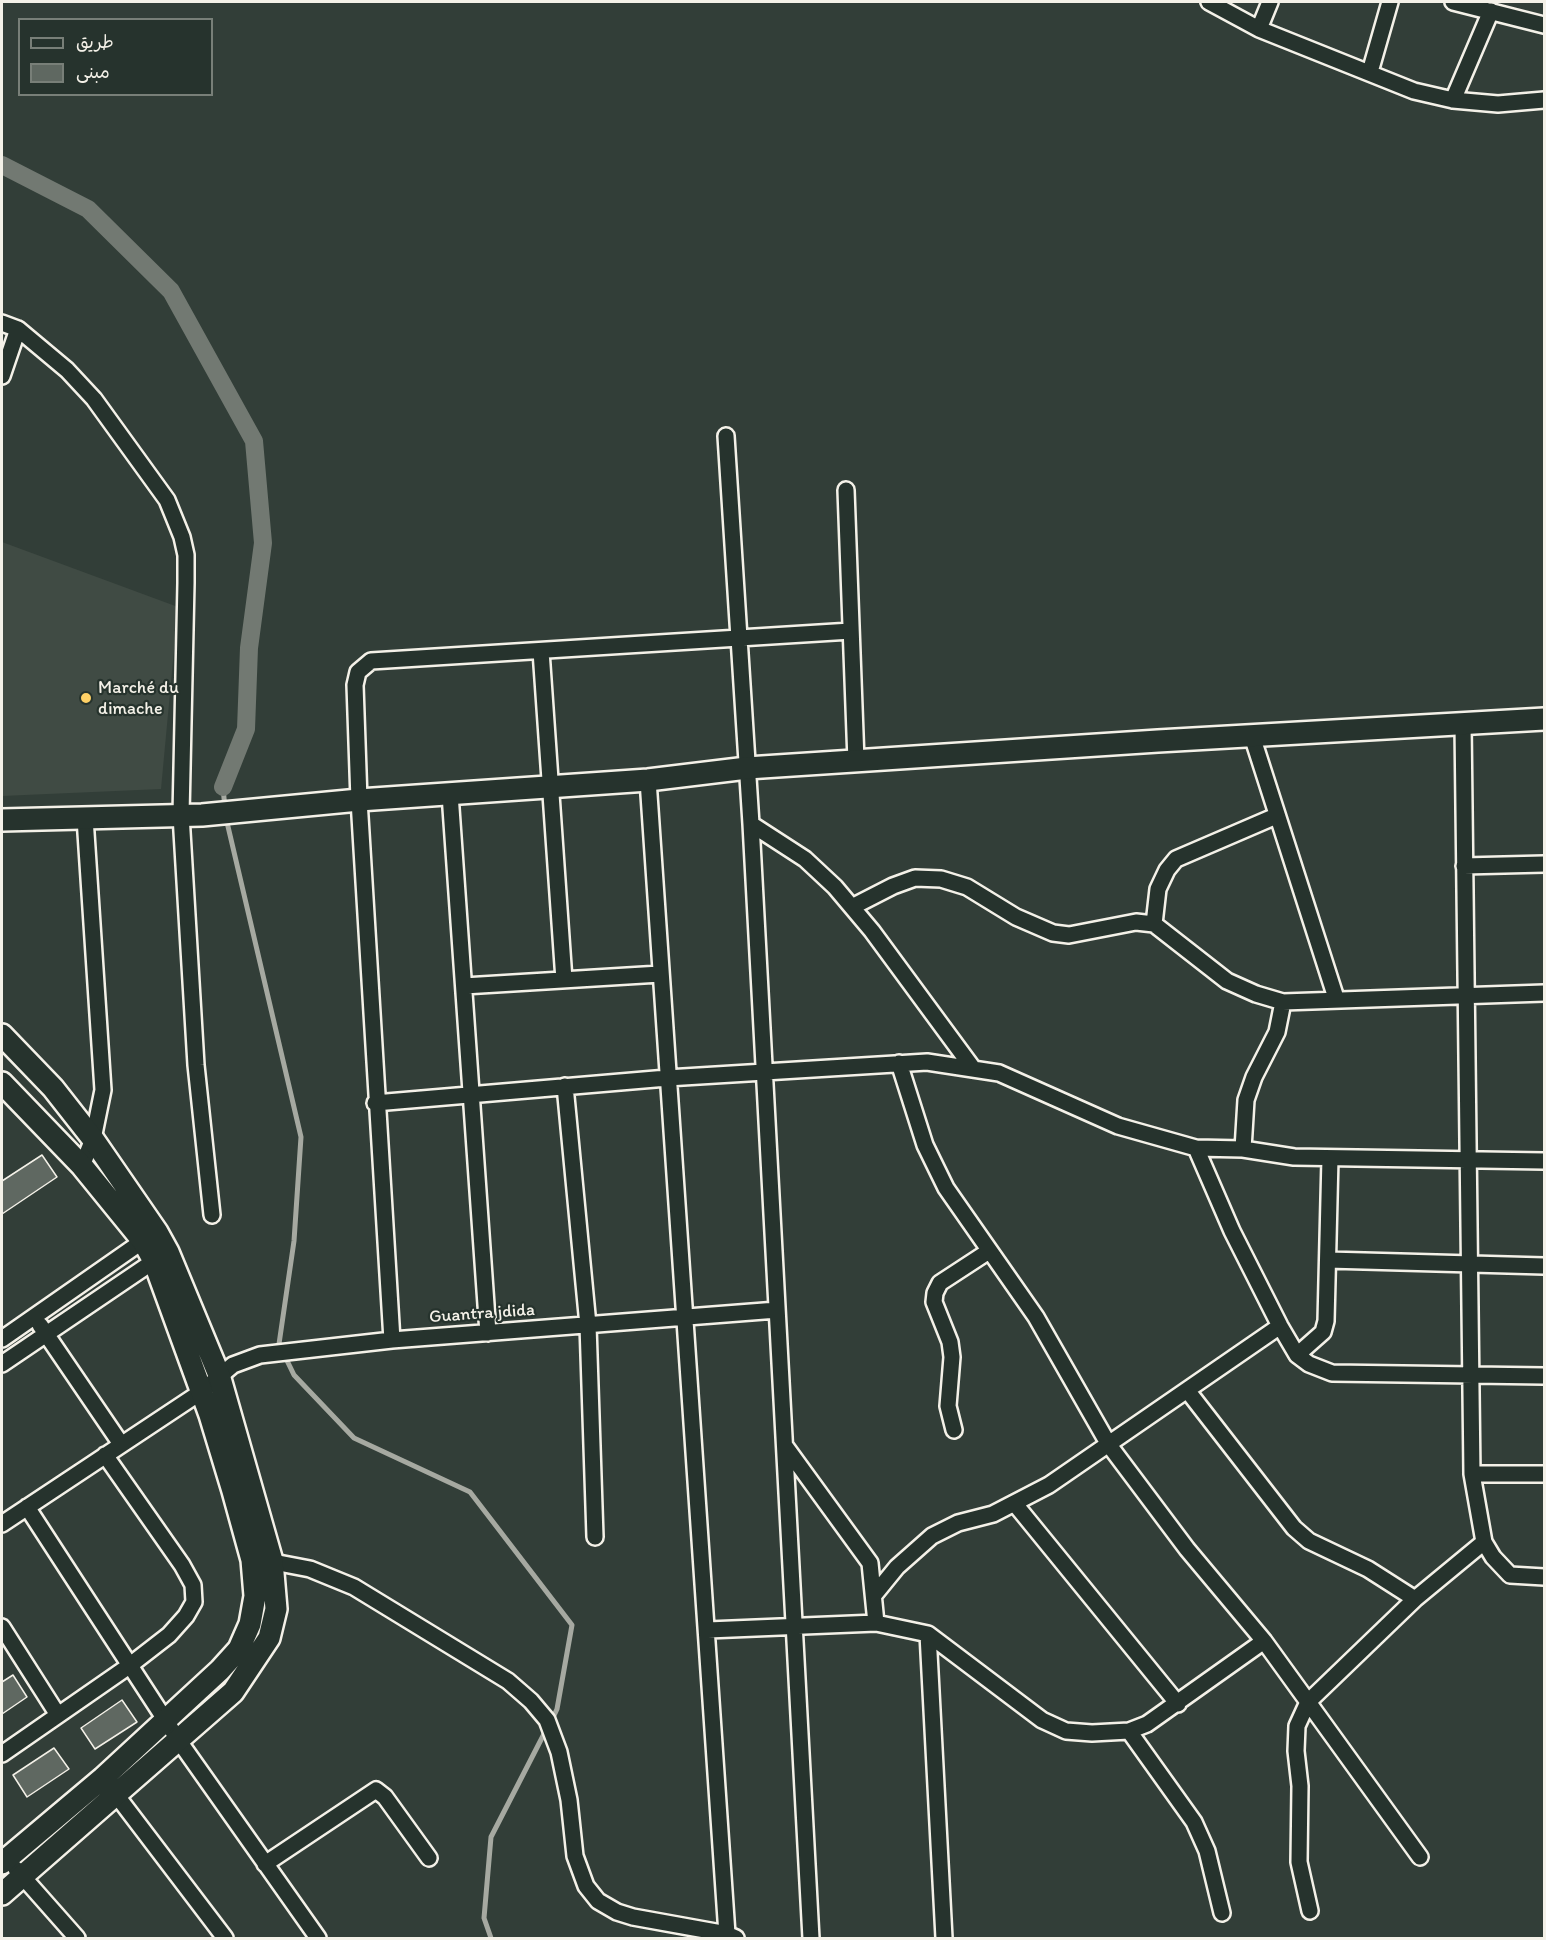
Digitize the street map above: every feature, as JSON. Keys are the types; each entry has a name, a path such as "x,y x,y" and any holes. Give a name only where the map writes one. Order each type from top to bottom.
{"main road":[{"path":"2,820 192,815 358,800 648,780 747,768 1252,735 1545,719"},
{"path":"2,1035 53,1088 93,1139 161,1256 219,1375 262,1560 276,1609 269,1638 232,1692 179,1741 2,1894"},
{"path":"2,1083 150,1236"},
{"path":"3,1858 103,1778 220,1671 238,1649 250,1624 262,1560 201,1392 161,1256"}],"street":[{"path":"1209,2 1259,29 1414,91 1453,100 1498,104 1545,100"},
{"path":"1259,29 1270,2"},
{"path":"1370,72 1390,2"},
{"path":"1454,2 1545,25"},
{"path":"1453,100 1491,11"},
{"path":"2,323 18,329 67,370 93,399 161,491 177,519 186,555 196,1065 212,1215"},
{"path":"2,376 18,329"},
{"path":"726,436 751,824 812,1938"},
{"path":"846,490 856,761"},
{"path":"392,1340 375,1102 358,800 355,686 358,672 371,661 851,631"},
{"path":"541,651 564,980"},
{"path":"1463,724 1469,1160 1469,1375 1472,1474 1484,1542 1510,1575 1545,1577"},
{"path":"1252,735 1336,998"},
{"path":"262,1560 310,1569 354,1587 508,1681 531,1701 547,1720 559,1752 569,1800 575,1856 586,1886 598,1901 617,1912 633,1917 731,1936 684,1318 648,780"},
{"path":"450,794 488,1333"},
{"path":"1154,924 1158,889 1167,870 1176,859 1276,816"},
{"path":"82,1166 93,1139 100,1110 102,1078 85,818"},
{"path":"751,824 805,860 852,908 972,1067"},
{"path":"1464,866 1545,864"},
{"path":"852,908 892,886 915,878 941,879 967,887 1016,917 1053,933 1070,935 1136,922 1154,924 1227,981 1256,994 1283,1002 1336,998 1545,993"},
{"path":"464,986 660,974"},
{"path":"1243,1149 1246,1100 1254,1077 1277,1032 1283,1002"},
{"path":"375,1102 667,1078 764,1074 927,1062 972,1067 1019,1081 1118,1126 1196,1148 1243,1149 1294,1157 1545,1161"},
{"path":"899,1063 925,1145 946,1188 1036,1317 1109,1445 1187,1549 1264,1641 1420,1857"},
{"path":"565,1086 588,1325 595,1537"},
{"path":"1196,1148 1232,1231 1280,1326 1297,1354 1309,1364 1332,1373 1545,1376"},
{"path":"1297,1354 1323,1332 1328,1260 1330,1158"},
{"path":"2,1339 150,1236"},
{"path":"954,1430 948,1406 952,1357 950,1342 934,1302 935,1293 940,1283 989,1251"},
{"path":"2,1364 161,1256"},
{"path":"1328,1260 1545,1266"},
{"name":"Guantra jdida","path":"2,1524 201,1392 233,1365 260,1355 392,1340 777,1310"},
{"path":"34,1317 121,1444"},
{"path":"875,1594 897,1567 932,1536 958,1523 993,1514 1015,1504 1109,1445 1280,1326"},
{"path":"1187,1390 1294,1527 1309,1541 1368,1569 1415,1599"},
{"path":"785,1446 870,1563 875,1594 876,1623"},
{"path":"2,1754 129,1666 169,1635 186,1616 194,1602 193,1586 182,1565 105,1455"},
{"path":"1472,1474 1545,1474"},
{"path":"1015,1504 1178,1704"},
{"path":"27,1507 179,1741 318,1938"},
{"path":"1310,1911 1299,1862 1300,1786 1296,1751 1298,1726 1308,1702 1415,1599 1484,1542"},
{"path":"708,1630 876,1623 928,1634 1042,1720 1065,1731 1129,1731 1147,1724 1264,1641"},
{"path":"2,1628 58,1715"},
{"path":"928,1634 944,1938"},
{"path":"1129,1731 1194,1822 1207,1851 1222,1913"},
{"path":"103,1778 225,1938"},
{"path":"265,1864 376,1790 385,1797 429,1858"},
{"path":"3,1858 23,1876 76,1938"}],"shaded area":[{"name":"Marché du dimache","path":"2,542 178,607 161,789 2,796"}],"building":[{"path":"42,1155 57,1177 2,1214 2,1181"},
{"path":"13,1675 27,1697 2,1714 2,1682"},
{"path":"122,1700 137,1722 95,1749 81,1728"},
{"path":"54,1748 69,1769 27,1797 13,1775"}],"waterway":[{"path":"2,165 88,209 171,291 254,441 263,543 249,648 246,729 223,787"},
{"path":"223,787 225,809"},
{"path":"226,818 301,1137 294,1241 279,1344 294,1375 354,1438 470,1492 572,1625 557,1709 551,1722"},
{"path":"491,1938 484,1918 491,1837 546,1730"}],"place":[{"name":"Marché du dimache","path":"86,698"}]}
